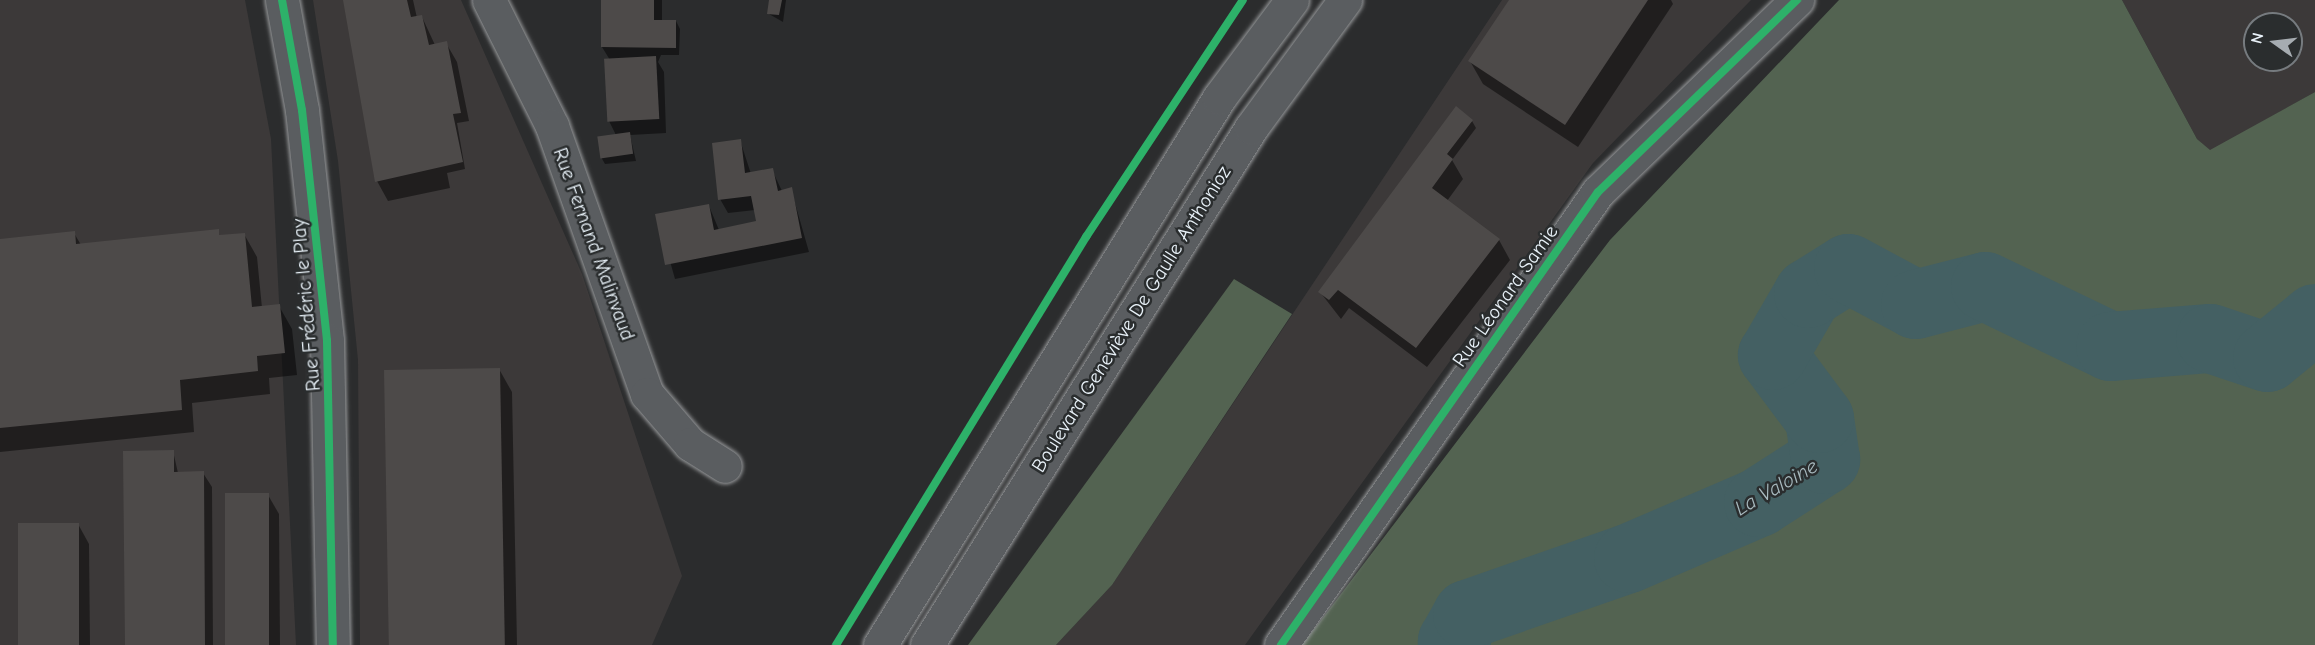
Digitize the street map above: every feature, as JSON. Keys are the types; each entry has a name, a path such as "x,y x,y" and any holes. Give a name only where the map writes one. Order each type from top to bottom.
{"street":[{"name":"Rue Frédéric le Play","path":"282,0 302,110 326,329 333,645"},
{"name":"Rue Fernand Malinvaud","path":"489,0 552,126 647,394 674,429 725,466"},
{"name":"Boulevard Geneviève De Gaulle Anthonioz","path":"880,645 1219,98 1292,0"},
{"name":"Boulevard Geneviève De Gaulle Anthonioz","path":"927,645 1251,128 1346,0"},
{"name":"Rue Léonard Samie","path":"1281,645 1598,192 1797,0"}],"shaded area":[{"path":"0,0 245,0 271,139 296,645 0,645"},
{"path":"313,0 461,0 582,274 682,576 652,645 360,645 358,360 338,161"},
{"path":"1502,0 1751,0 1593,163 1245,645 1056,645 1112,585"},
{"path":"2122,0 2315,0 2315,92 2210,151 2197,139"}],"green space":[{"path":"1839,0 2122,0 2197,139 2210,150 2315,92 2315,645 1302,645 1610,240"},
{"path":"1234,279 1292,314 1112,585 1056,645 968,645"}],"building":[{"path":"343,0 407,0 411,17 422,15 429,45 447,41 461,113 453,114 463,162 375,182"},
{"path":"601,0 654,0 654,20 676,20 676,48 601,47"},
{"path":"769,0 782,0 779,15 767,14"},
{"path":"1509,0 1648,0 1565,125 1468,61"},
{"path":"656,56 659,119 607,122 604,59"},
{"path":"1456,106 1473,120 1447,154 1453,159 1432,188 1500,239 1416,348 1338,290 1329,300 1318,292"},
{"path":"630,132 633,154 600,158 597,137"},
{"path":"741,139 745,173 773,168 778,191 792,187 802,238 665,265 655,214 709,204 714,230 756,221 751,196 718,200 712,143"},
{"path":"219,229 219,235 245,233 252,307 280,304 285,353 257,356 258,371 180,380 182,410 0,428 0,239 75,231 76,244"},
{"path":"500,368 505,645 389,645 384,370"},
{"path":"174,450 174,472 204,471 205,645 125,645 123,451"},
{"path":"225,493 269,493 269,645 225,645"},
{"path":"18,523 79,523 79,645 18,645"}],"waterway":[{"name":"La Valoine","path":"1456,645 1452,641 1467,614 1628,558 1758,502 1825,459 1819,418 1772,355 1808,293 1848,268 1915,304 1985,286 2110,346 2210,338 2267,357 2315,318"}],"cycle path":[{"path":"282,0 302,110 327,341 333,645"},
{"path":"836,645 1086,237 1243,0"},
{"path":"1281,645 1598,192 1797,0"}]}
